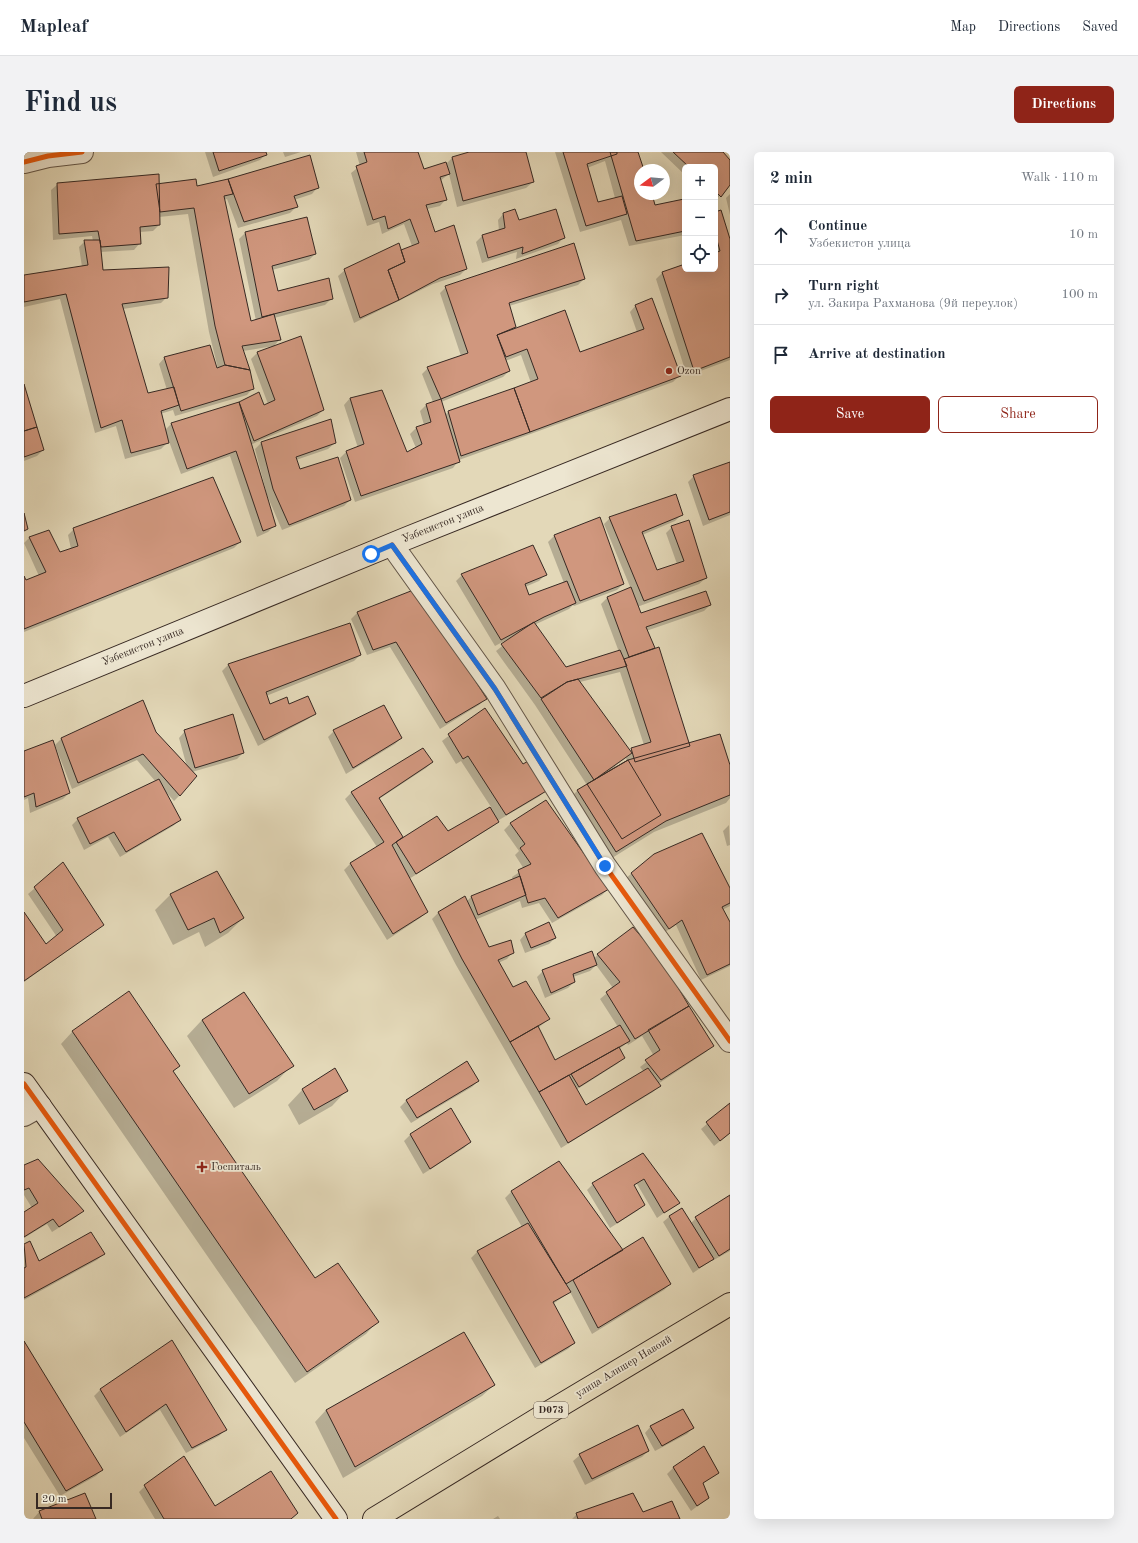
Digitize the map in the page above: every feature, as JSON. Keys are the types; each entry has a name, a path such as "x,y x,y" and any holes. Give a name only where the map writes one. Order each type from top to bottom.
{"main road":[{"name":"улица Алишер Навоий","path":"387,1516 546,1414 730,1304"}],"street":[{"path":"24,162 48,156 82,152"},
{"name":"Узбекистон улица","path":"24,696 392,545 730,409"},
{"path":"392,545 495,689 605,866 730,1041"},
{"path":"24,1084 32,1110 336,1519"}],"building":[{"path":"213,152 266,152 267,155 219,171"},
{"path":"364,152 418,152 424,169 446,162 450,174 440,177 447,200 426,205 435,232 454,225 467,269 440,278 399,300 388,270 405,262 401,250 419,243 410,219 388,229 385,216 373,220 356,166 367,162"},
{"path":"469,152 526,152 534,182 463,201 452,157"},
{"path":"563,152 617,152 617,154 587,164 598,202 622,196 627,214 586,226"},
{"path":"610,152 638,152 642,164 634,164 634,200 654,200 655,205 682,199 682,232 636,241"},
{"path":"673,152 723,152 730,160 730,185 721,197 718,194 718,164 686,164"},
{"path":"310,155 319,188 294,196 298,207 244,222 228,179"},
{"path":"159,174 160,225 140,227 141,244 101,247 98,231 59,234 57,183"},
{"path":"196,179 197,186 228,179 233,194 224,196 251,321 274,314 281,340 242,346 250,370 225,365 215,326 194,208 160,212 156,184"},
{"path":"515,209 519,220 556,209 565,238 522,254 523,247 488,258 482,235 505,228 503,213"},
{"path":"721,210 730,239 730,357 694,371 662,272 682,265 682,272 718,272 718,252 720,251 718,244 718,211"},
{"path":"307,217 316,254 272,266 278,291 329,278 333,299 262,317 245,232"},
{"path":"84,240 100,240 103,270 169,267 168,298 122,304 148,393 174,387 179,405 161,411 169,443 131,453 122,420 101,428 66,294 24,302 24,275 88,265"},
{"path":"399,243 405,262 388,270 399,300 360,318 344,269"},
{"path":"574,243 585,279 509,303 516,327 497,335 510,371 441,399 427,367 468,353 445,286"},
{"path":"652,298 681,376 530,432 514,388 538,379 527,349 506,357 497,335 565,310 580,352 644,329 635,305"},
{"path":"301,336 324,410 254,441 239,402 259,392 264,405 275,400 257,352"},
{"path":"210,345 217,368 225,365 250,370 254,389 181,411 164,357"},
{"path":"24,384 37,427 24,431"},
{"path":"514,388 530,432 461,456 448,411"},
{"path":"382,390 407,452 422,444 416,427 431,422 426,404 441,399 460,462 361,496 346,451 364,444 350,398"},
{"path":"239,402 276,526 263,531 236,451 187,469 171,423"},
{"path":"331,419 336,443 296,457 300,469 338,457 351,500 289,525 273,489 261,442"},
{"path":"37,427 44,450 24,457 24,431"},
{"path":"730,462 730,512 709,520 693,475"},
{"path":"213,477 241,542 24,629 24,576 26,580 46,572 29,537 49,530 60,552 78,546 73,528"},
{"path":"676,494 683,515 642,532 657,570 684,561 671,526 689,520 707,578 644,601 609,517"},
{"path":"24,513 28,529 24,531"},
{"path":"600,517 624,584 580,601 554,535"},
{"path":"533,545 547,575 525,584 529,595 567,581 576,603 544,617 501,640 461,574"},
{"path":"631,587 641,613 706,591 711,605 646,627 655,648 629,657 607,597"},
{"path":"416,589 487,699 446,723 396,642 373,650 357,612"},
{"path":"534,622 566,667 620,650 627,666 567,682 541,698 501,644"},
{"path":"350,623 361,655 266,692 270,704 287,697 289,704 308,696 316,714 264,740 228,664"},
{"path":"659,647 690,746 635,762 631,748 651,742 624,659"},
{"path":"578,679 632,753 594,780 541,699 567,682"},
{"path":"143,700 156,732 197,776 180,796 143,754 78,783 61,738"},
{"path":"384,705 402,738 353,768 333,730"},
{"path":"485,708 523,764 530,760 548,790 506,815 468,756 463,759 448,734"},
{"path":"233,714 244,753 195,768 184,730"},
{"path":"720,734 730,765 730,795 666,821 616,852 577,790 628,760"},
{"path":"53,740 70,793 36,807 34,793 24,797 24,751"},
{"path":"423,748 433,762 379,798 403,837 392,845 428,912 393,934 350,863 384,842 351,792"},
{"path":"628,760 661,815 622,839 587,784"},
{"path":"159,779 181,820 126,852 114,832 90,844 77,818"},
{"path":"546,800 609,889 558,918 545,898 528,903 518,870 531,864 520,848 525,844 510,823"},
{"path":"490,807 499,822 416,874 396,842 437,816 448,831"},
{"path":"702,833 730,888 730,903 722,907 730,922 730,964 707,975 682,920 669,929 631,873 654,854"},
{"path":"63,862 104,925 24,981 24,912 46,944 63,930 34,887"},
{"path":"217,871 244,918 220,933 214,918 188,930 170,894"},
{"path":"520,876 526,895 478,915 471,896"},
{"path":"465,896 489,947 511,940 514,953 498,960 513,987 526,981 550,1019 510,1042 462,959 438,912"},
{"path":"549,922 556,938 531,948 525,933"},
{"path":"633,927 663,962 689,1006 635,1039 606,992 620,982 597,954"},
{"path":"592,951 597,965 573,974 575,982 551,993 542,970"},
{"name":"Госпиталь","path":"129,991 180,1066 173,1071 315,1278 338,1263 379,1322 307,1372 72,1031"},
{"path":"244,992 294,1066 249,1094 202,1020"},
{"path":"689,1006 714,1046 661,1080 645,1060 660,1050 648,1030"},
{"path":"620,1025 630,1041 539,1092 510,1042 538,1026 555,1060"},
{"path":"619,1047 625,1058 579,1087 571,1074"},
{"path":"467,1061 479,1081 417,1118 406,1100"},
{"path":"335,1068 348,1091 314,1110 302,1089"},
{"path":"648,1068 661,1086 568,1143 539,1092 569,1075 586,1105"},
{"path":"730,1103 730,1133 720,1141 706,1122"},
{"path":"451,1108 471,1142 430,1169 410,1134"},
{"path":"643,1153 680,1203 664,1213 644,1179 634,1185 645,1205 617,1223 592,1183"},
{"path":"38,1159 84,1211 59,1227 53,1219 24,1237 24,1212 38,1203 29,1188 24,1190 24,1165"},
{"path":"559,1161 623,1250 566,1284 511,1191"},
{"path":"730,1195 730,1249 719,1256 695,1217"},
{"path":"682,1208 714,1259 699,1268 669,1216"},
{"path":"528,1223 571,1292 553,1302 575,1343 541,1363 477,1251"},
{"path":"91,1232 105,1254 24,1298 24,1268 26,1267 24,1244 30,1241 39,1261"},
{"path":"643,1237 671,1284 598,1328 573,1280"},
{"path":"464,1332 495,1385 355,1467 326,1410"},
{"path":"172,1340 227,1430 192,1448 166,1404 126,1432 100,1389"},
{"path":"24,1341 103,1470 66,1491 24,1422"},
{"path":"683,1409 694,1428 662,1446 650,1426"},
{"path":"638,1425 649,1451 592,1479 579,1454"},
{"path":"704,1446 719,1473 703,1483 709,1498 697,1506 673,1467"},
{"path":"184,1456 215,1506 271,1471 298,1513 291,1519 164,1519 144,1485"},
{"path":"85,1493 96,1519 42,1519 39,1511"},
{"path":"633,1493 643,1512 672,1501 680,1519 578,1519 576,1513"}],"cycle path":[{"path":"24,162 48,156 82,152"},
{"path":"392,545 495,689 605,866 730,1041"},
{"path":"24,1084 336,1519"}],"place":[{"name":"Ozon","path":"669,371"},
{"name":"Госпиталь","path":"202,1167"}],"route":[{"path":"371,554 392,545 495,689 605,866"}]}
